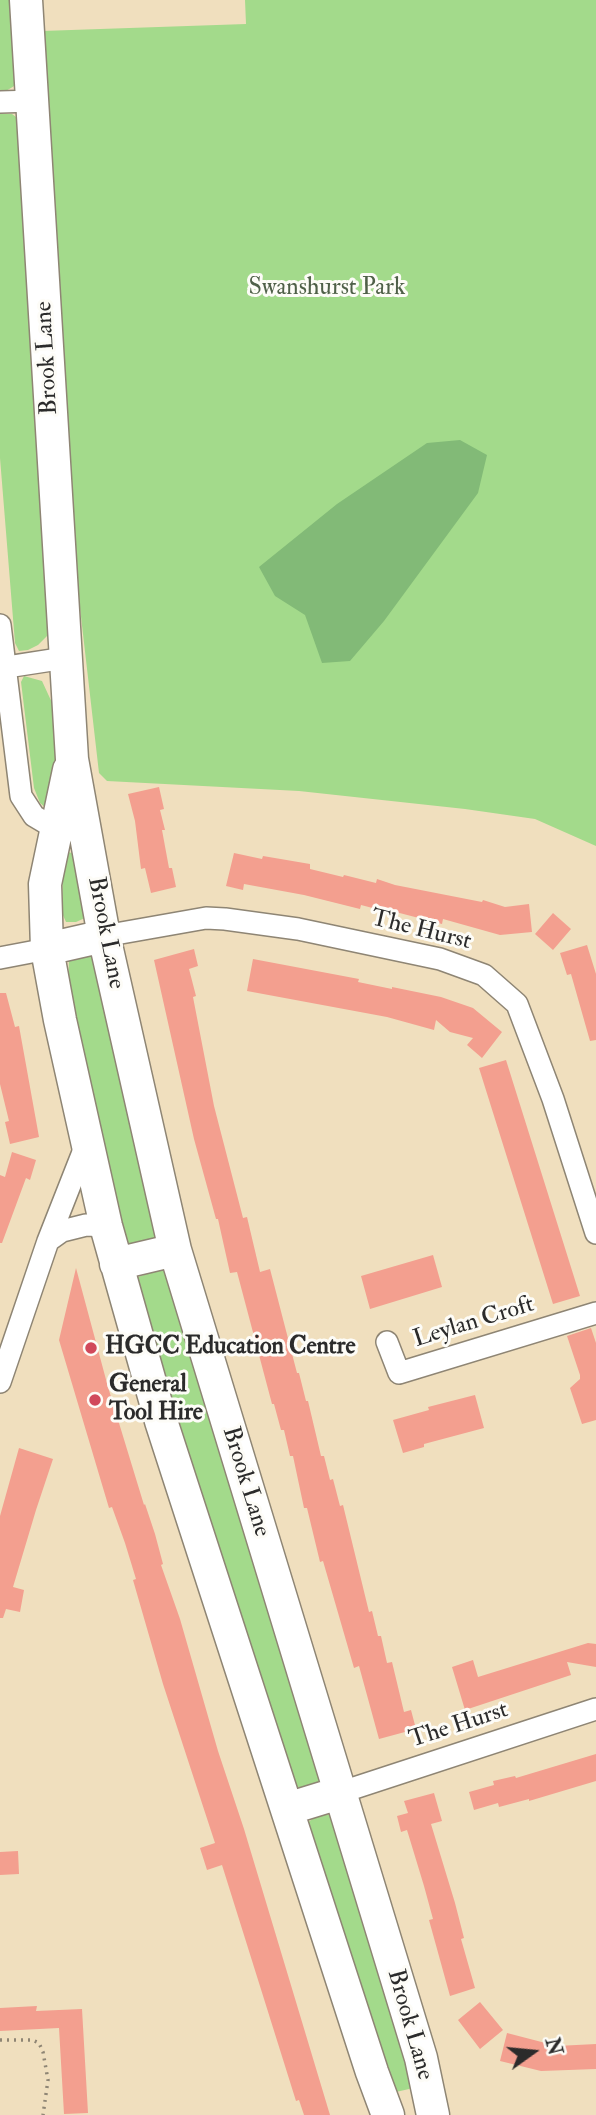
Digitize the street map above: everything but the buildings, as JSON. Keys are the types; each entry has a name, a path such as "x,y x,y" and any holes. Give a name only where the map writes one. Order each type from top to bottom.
{"main road":[{"name":"Brook Lane","path":"26,0 72,758 104,936 175,1250 421,2058 433,2115"},
{"name":"Brook Lane","path":"72,758 45,884 47,949 106,1226 160,1421 388,2115"},
{"path":"47,949 104,936"},
{"path":"116,1264 175,1250"},
{"path":"287,1809 339,1793"}],"street":[{"path":"0,102 33,101"},
{"path":"0,625 2,667 21,796 34,816 55,829"},
{"path":"2,667 65,658"},
{"name":"The Hurst","path":"104,936 206,918 225,919 298,929 427,956 484,975 517,1004 553,1099 596,1233"},
{"path":"0,958 47,949"},
{"path":"0,1382 48,1241 87,1142"},
{"path":"48,1241 62,1231 86,1224 106,1226"},
{"name":"Leylan Croft","path":"387,1342 399,1373 596,1312"},
{"name":"The Hurst","path":"339,1793 596,1709"}],"path":[{"path":"0,2040 23,2039 39,2043 48,2080 43,2115"}],"green space":[{"path":"0,0 20,0 19,83 0,92"},
{"name":"Swanshurst Park","path":"245,0 596,0 596,846 535,819 299,791 107,781 99,773 77,582 42,31 246,24"},
{"path":"0,114 12,114 24,123 52,622 47,636 38,645 19,651 15,643 0,458"},
{"path":"460,440 487,455 478,493 384,621 350,661 322,663 305,615 275,596 259,567 337,504 427,443"},
{"path":"24,676 42,681 54,707 59,796 46,808 40,803 34,788 21,682"},
{"path":"67,852 77,854 89,906 85,918 76,922 66,922 62,913 63,865"},
{"path":"84,951 98,957 167,1243 127,1255 68,984 69,959"},
{"path":"159,1270 171,1271 328,1781 309,1790 297,1789 290,1781 135,1278"},
{"path":"318,1815 336,1815 416,2086 409,2089 396,2092 388,2087 307,1823"}],"place":[{"name":"HGCC Education Centre","path":"91,1348"},
{"name":"General Tool Hire","path":"95,1400"}]}
